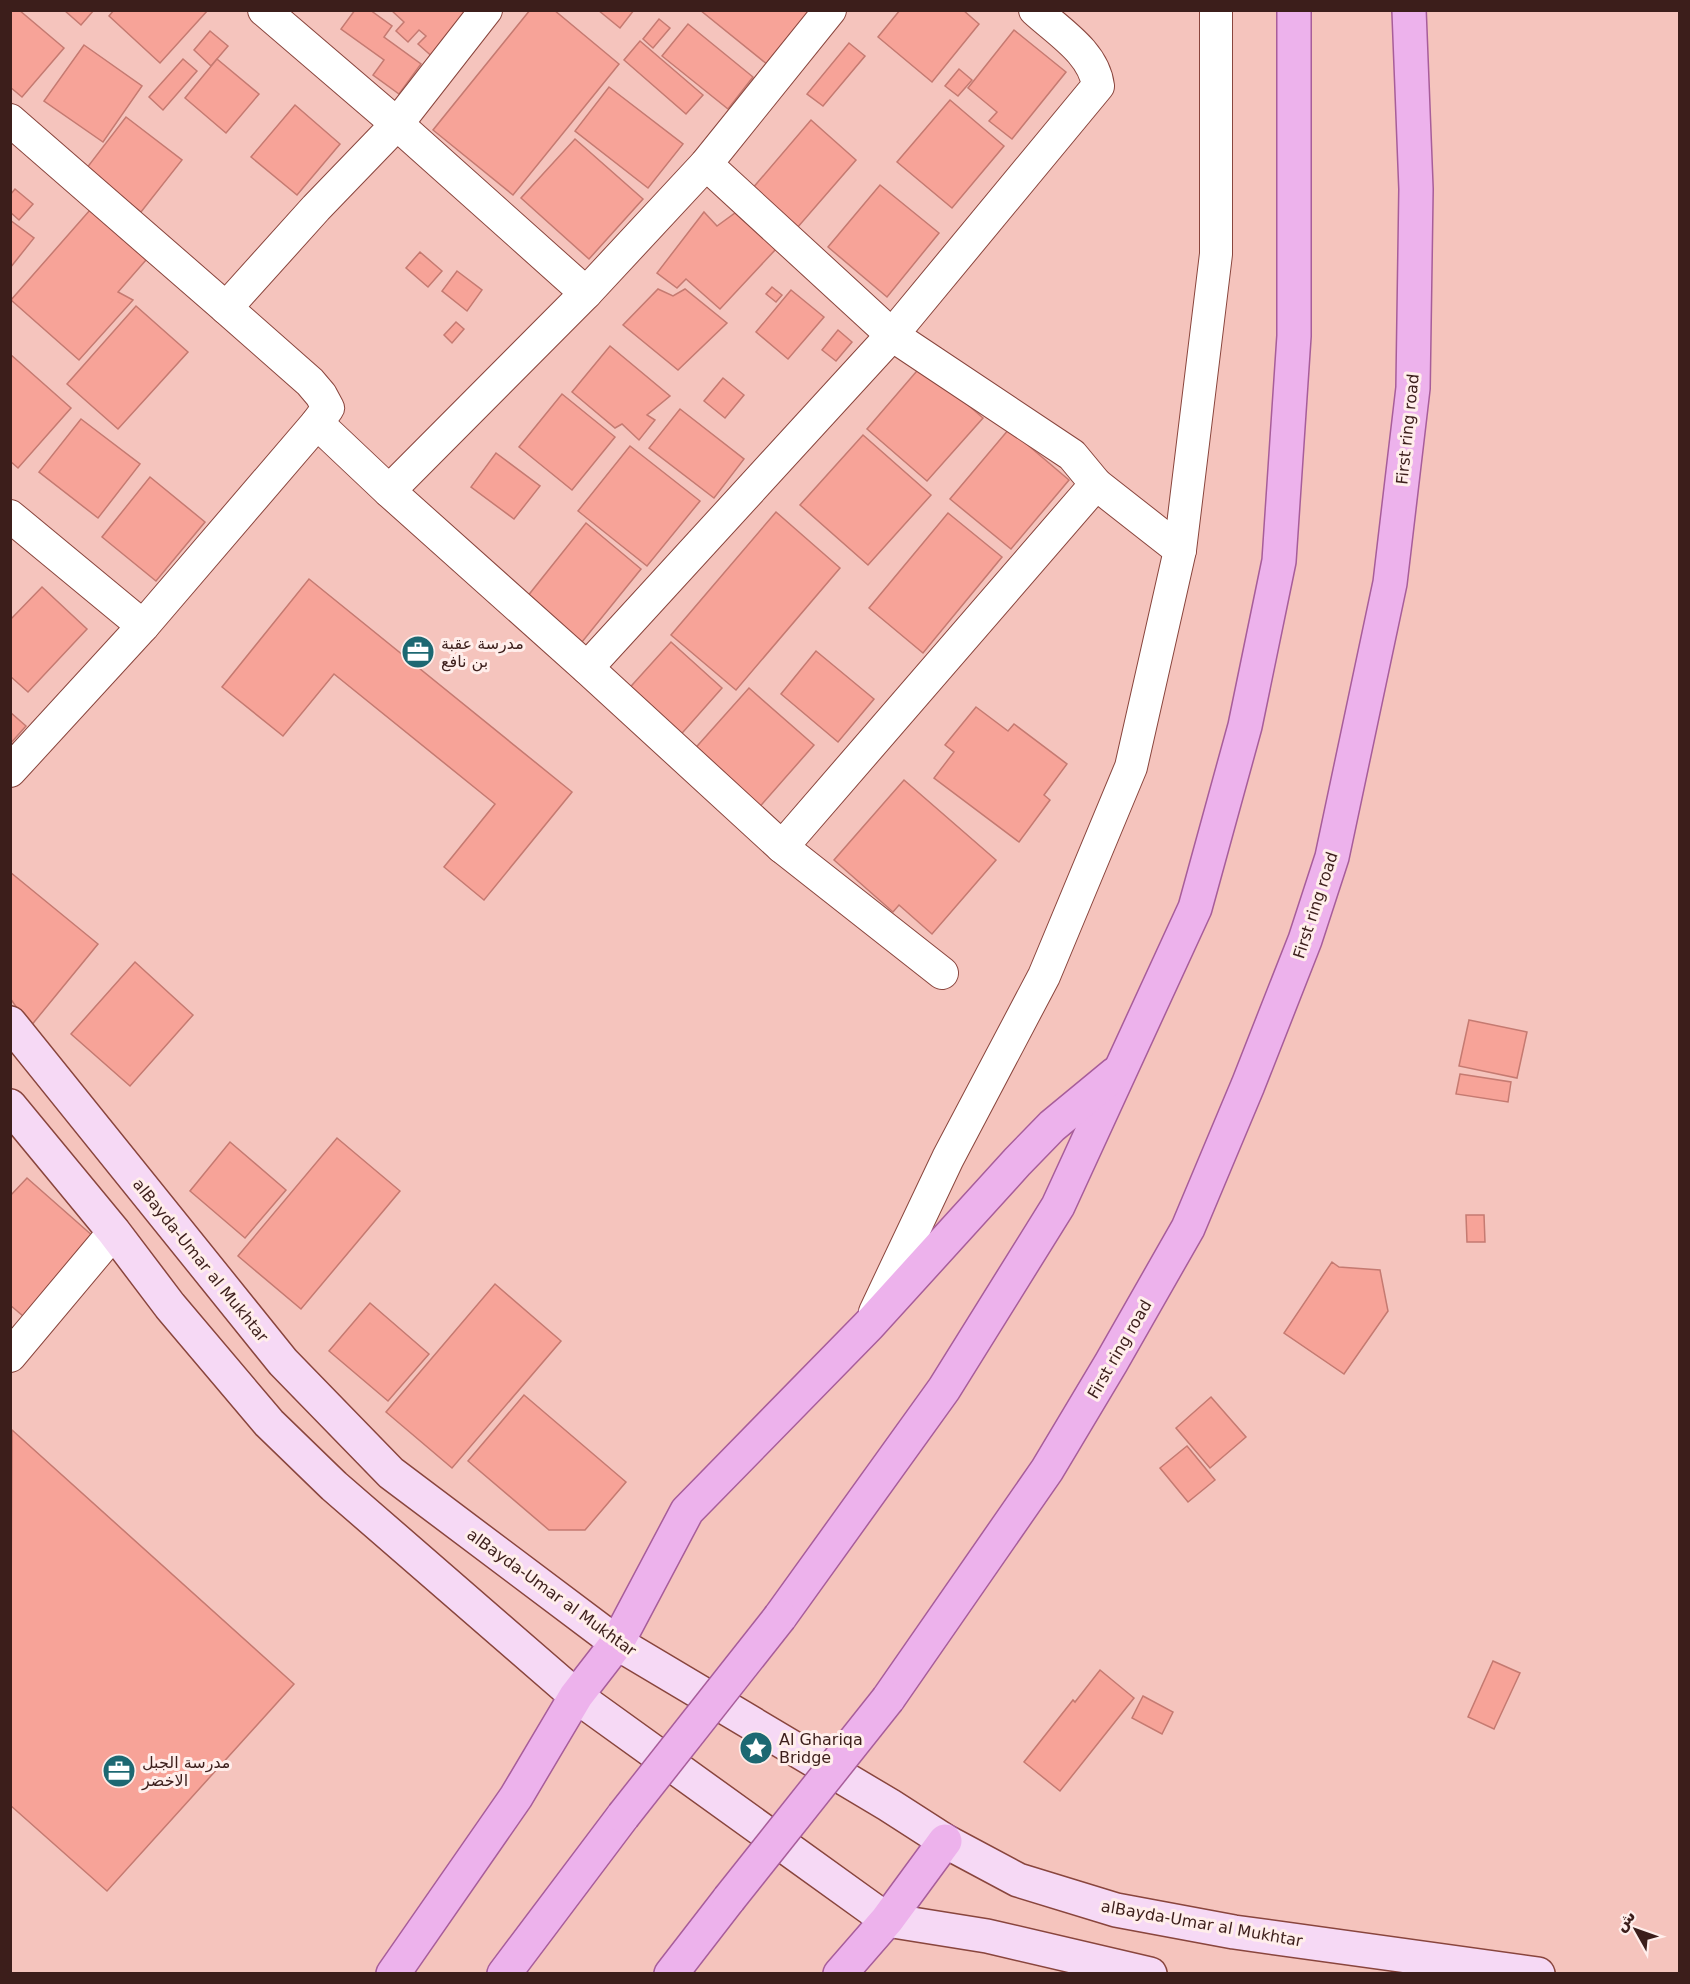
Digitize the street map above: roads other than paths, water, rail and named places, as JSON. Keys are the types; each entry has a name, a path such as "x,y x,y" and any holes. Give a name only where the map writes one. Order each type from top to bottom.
{"main road":[{"path":"504,1974 622,1816 780,1617 944,1389 1058,1206 1195,908 1245,726 1279,561 1294,336 1294,10"},
{"name":"First ring road","path":"671,1974 888,1699 1047,1470 1188,1228 1262,1052 1305,940 1332,857 1390,583 1413,388 1416,189 1409,10"},
{"name":"alBayda-Umar al Mukhtar","path":"10,1023 283,1362 383,1465 617,1643 889,1805 945,1841 1018,1880 1116,1910 1234,1932 1525,1972"},
{"path":"393,1974 516,1797 576,1696 617,1643 687,1511 869,1325 1017,1161 1052,1126 1123,1068"},
{"path":"10,1106 114,1232 170,1306 269,1423 334,1486 576,1696 886,1920 987,1936 1150,1974"},
{"path":"840,1974 886,1920 945,1841"}],"street":[{"path":"264,10 397,124 586,293"},
{"path":"226,308 316,208 397,124 486,10"},
{"path":"388,491 586,293 706,164 830,10"},
{"path":"587,668 892,335 1098,87 1097,75 1089,59 1035,10"},
{"path":"869,1325 948,1158 1044,976 1131,767 1180,550 1216,254 1216,10"},
{"path":"10,120 310,382 328,408 143,626 10,771"},
{"path":"706,164 892,335 1072,455 1096,484 1180,550"},
{"path":"317,423 388,491 587,668 782,848 942,973"},
{"path":"782,848 1096,484"},
{"path":"10,516 143,626"},
{"path":"10,1356 114,1232"}],"place":[{"name":"مدرسة عقبة بن نافع","path":"418,652"},
{"name":"Al Ghariqa Bridge","path":"756,1748"},
{"name":"مدرسة الجبل الاخضر","path":"119,1771"}]}
